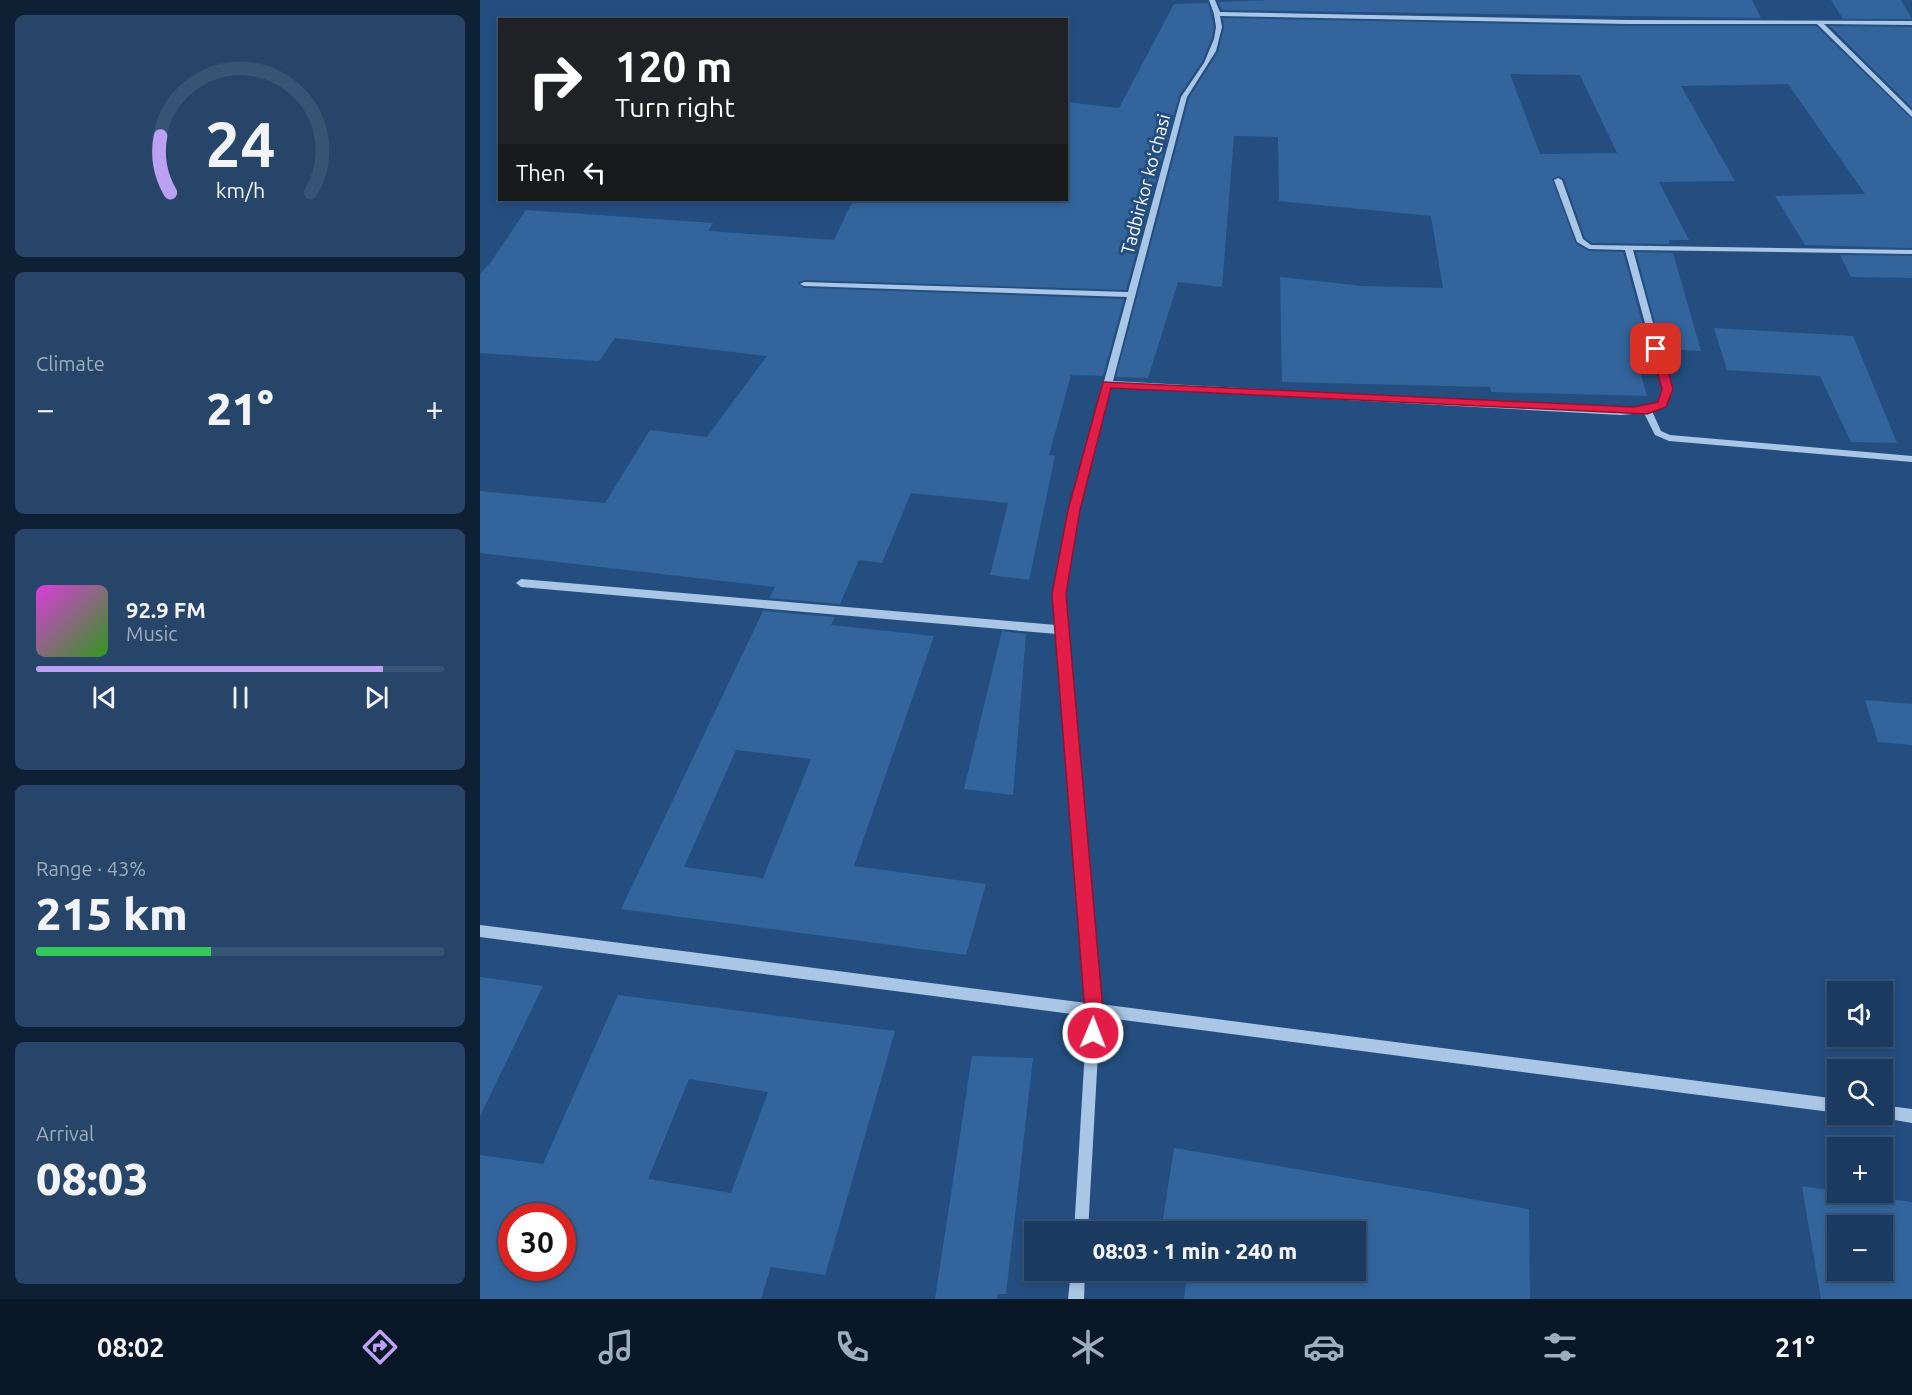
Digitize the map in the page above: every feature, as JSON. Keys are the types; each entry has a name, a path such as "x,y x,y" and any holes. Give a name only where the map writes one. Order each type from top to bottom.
{"street":[{"path":"1212,0 1219,14 1628,22 1912,23"},
{"name":"Tadbirkor koʻchasi","path":"1082,1221 1094,1010 1059,594 1074,510 1184,97 1214,52 1220,35 1219,14"},
{"path":"1818,22 1912,115"},
{"path":"1558,180 1584,245 1629,249 1912,252"},
{"path":"1107,384 1621,412 1647,410 1662,404 1667,389 1629,249"},
{"path":"804,284 1130,295"},
{"path":"1647,410 1658,433 1670,438 1912,459"},
{"path":"521,583 1063,630"},
{"path":"480,931 1827,1105"},
{"path":"1893,1113 1912,1116"},
{"path":"1076,1299 1077,1281"}],"building":[{"path":"1269,0 1752,0 1761,18 1222,10 1218,2"},
{"path":"1831,0 1901,0 1912,19 1843,19"},
{"path":"1208,3 1214,27 1202,62 1179,96 1126,290 804,280 798,283 804,288 1124,299 1103,376 1071,375 1049,455 1055,456 1029,580 990,575 1008,503 911,493 882,563 859,560 840,604 769,598 775,587 480,553 480,491 605,503 650,430 707,437 767,356 615,338 599,361 480,353 480,274 491,262 526,210 713,223 708,231 834,240 853,201 1068,201 1068,102 1119,108 1174,4"},
{"path":"1223,18 1628,26 1816,26 1912,119 1912,248 1805,245 1775,196 1865,194 1788,84 1681,86 1735,181 1659,182 1689,240 1669,240 1670,244 1592,243 1585,238 1564,179 1559,176 1552,179 1576,244 1589,251 1623,252 1649,348 1633,347 1647,396 1491,392 1490,387 1282,382 1280,277 1363,286 1443,288 1431,216 1279,201 1278,137 1234,136 1222,287 1178,282 1148,378 1116,377 1189,98 1218,52 1224,28","holes":["1510,74 1580,75 1617,153 1540,154"]},
{"path":"1830,26 1912,27 1912,108"},
{"path":"1636,252 1673,253 1701,351 1662,349"},
{"path":"1840,255 1912,256 1912,278 1851,277"},
{"path":"1714,328 1853,336 1897,443 1851,442 1820,376 1727,370"},
{"path":"763,611 835,617 831,625 934,636 854,866 986,884 966,955 621,909","holes":["736,750 811,759 763,878 684,867"]},
{"path":"1002,631 1026,634 1013,795 964,789"},
{"path":"1865,700 1912,704 1912,745 1878,742"},
{"path":"480,977 543,986 480,1116"},
{"path":"618,995 895,1031 825,1275 771,1267 761,1299 480,1299 480,1155 543,1164","holes":["689,1079 768,1092 731,1193 648,1179"]},
{"path":"972,1056 1033,1058 1006,1294 998,1294 997,1299 935,1299"},
{"path":"1174,1148 1529,1209 1530,1299 1184,1299 1186,1283 1175,1281 1366,1281 1366,1221 1163,1221"},
{"path":"1802,1186 1827,1190 1827,1203 1893,1203 1893,1199 1912,1202 1912,1299 1821,1299"}],"route":[{"path":"1093,1033 1094,1010 1059,594 1074,510 1107,384 1621,412 1647,410 1662,404 1667,389 1656,349"}]}
